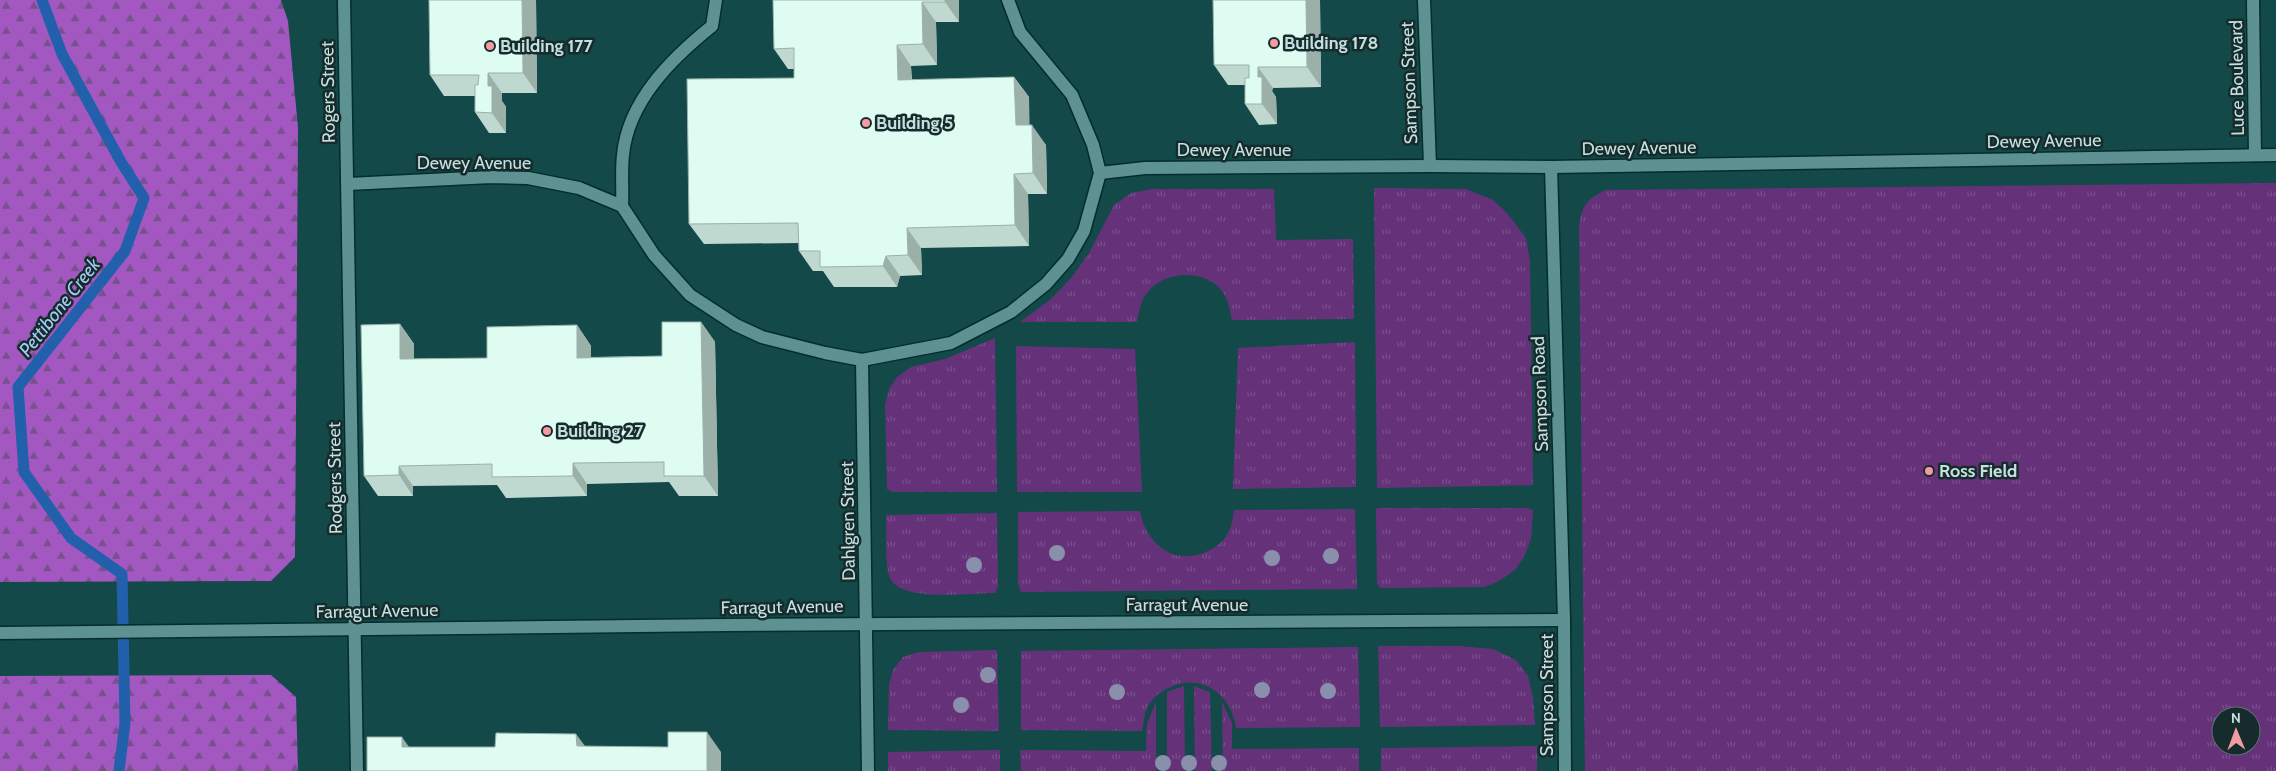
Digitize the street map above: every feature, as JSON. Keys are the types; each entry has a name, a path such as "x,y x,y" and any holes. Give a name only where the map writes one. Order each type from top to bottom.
{"street":[{"name":"Rogers Street","path":"344,0 348,184"},
{"path":"716,0 712,26 683,50 653,83 632,119 623,154 622,206 654,255 690,295 736,325 762,337 862,360 951,343 1011,312 1046,284 1068,259 1084,231 1100,173 1093,145 1072,95 1020,32 1008,0"},
{"name":"Sampson Street","path":"1424,0 1430,166"},
{"name":"Luce Boulevard","path":"2253,0 2256,155"},
{"name":"Dewey Avenue","path":"1100,173 1145,168 1551,167 2276,155"},
{"name":"Sampson Road","path":"1551,167 1564,620"},
{"name":"Dewey Avenue","path":"348,184 492,177 528,178 579,188 622,206"},
{"name":"Rodgers Street","path":"348,184 357,771"},
{"name":"Dahlgren Street","path":"862,360 868,771"},
{"name":"Sampson Street","path":"1564,620 1565,771"},
{"name":"Farragut Avenue","path":"0,633 355,628 1564,620"}],"green space":[{"path":"0,0 281,0 288,21 298,128 295,557 271,581 0,582"},
{"name":"Ross Field","path":"2276,183 2276,771 1585,771 1579,226 1586,203 1594,196 1606,190"},
{"path":"1374,188 1466,189 1493,200 1507,213 1526,238 1530,261 1533,485 1377,488"},
{"path":"1152,189 1274,189 1276,240 1353,239 1354,319 1232,320 1227,300 1217,286 1197,276 1186,275 1175,276 1155,285 1143,300 1137,322 1020,322 1050,300 1072,277 1089,253 1114,205 1131,193"},
{"path":"995,338 997,492 893,492 887,489 885,405 889,389 897,377 911,367 945,359"},
{"path":"1355,342 1356,487 1233,489 1238,348"},
{"path":"1016,346 1135,349 1142,492 1017,492"},
{"path":"1376,508 1527,508 1533,510 1531,539 1524,557 1515,570 1499,581 1484,587 1380,588 1377,583"},
{"path":"1355,509 1357,589 1021,592 1018,583 1018,512 1140,511 1143,523 1155,543 1164,550 1184,556 1196,555 1217,546 1226,536 1232,522 1234,510"},
{"path":"997,513 998,586 995,593 924,594 898,587 891,580 887,567 886,515"},
{"path":"1378,646 1458,646 1493,649 1516,660 1528,676 1533,698 1535,725 1380,727"},
{"path":"1358,647 1360,727 1236,728 1228,704 1220,695 1212,688 1190,682 1166,689 1155,697 1145,713 1142,731 1021,730 1021,651"},
{"path":"997,650 999,731 888,730 889,685 893,670 903,657 919,652"},
{"path":"271,675 296,697 298,771 0,771 0,676"},
{"path":"1184,686 1185,771 1167,771 1167,692"},
{"path":"1194,686 1210,692 1212,771 1195,771"},
{"path":"1156,702 1156,771 1021,771 1020,750 1146,751 1147,724"},
{"path":"1222,702 1232,723 1232,749 1359,748 1359,771 1223,771"},
{"path":"1537,746 1537,771 1381,771 1381,748"},
{"path":"1000,750 1000,771 888,771 888,752"}],"building":[{"name":"Building 177","path":"429,0 522,0 523,73 488,73 488,86 492,86 492,113 475,112 475,85 478,85 479,75 430,75"},
{"name":"Building 5","path":"773,0 945,0 945,2 922,2 923,44 897,45 898,80 1014,77 1016,125 1032,125 1033,173 1014,174 1015,225 907,228 908,255 886,256 883,266 820,267 820,251 799,251 798,223 689,224 687,79 794,78 794,48 774,49"},
{"name":"Building 178","path":"1213,0 1306,0 1307,67 1258,67 1258,77 1262,77 1262,104 1245,104 1245,78 1249,78 1249,65 1214,65"},
{"name":"Building 27","path":"662,322 701,322 704,476 664,476 664,462 573,463 573,476 492,477 492,464 399,466 399,475 364,476 361,325 400,324 400,359 487,358 487,327 577,325 577,358 662,356"},
{"path":"668,732 707,732 707,771 367,771 367,737 402,737 402,747 495,747 496,733 576,734 577,746 668,747"}],"waterway":[{"name":"Pettibone Creek","path":"42,0 62,54 121,162 144,198 125,251 18,387 24,472 71,538 122,574 125,723 119,771"}],"place":[{"name":"Building 178","path":"1274,43"},
{"name":"Building 177","path":"490,46"},
{"name":"Building 5","path":"866,123"},
{"name":"Building 27","path":"547,431"},
{"name":"Ross Field","path":"1929,471"}]}
